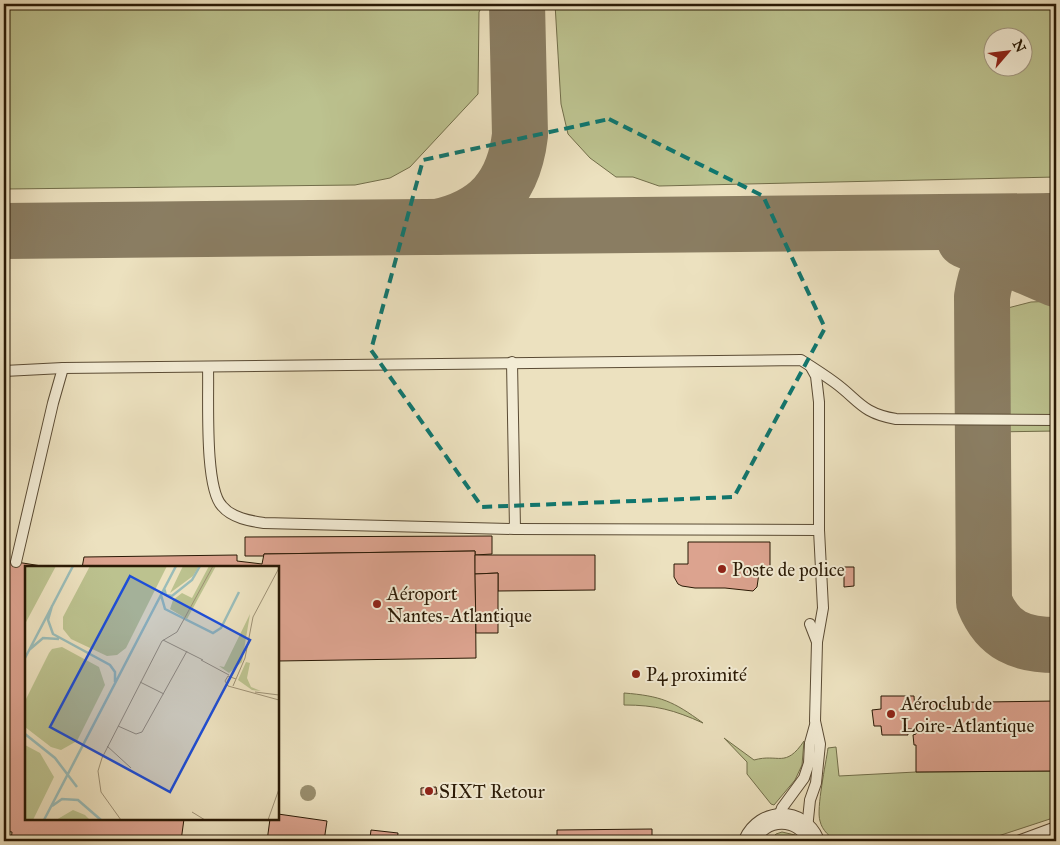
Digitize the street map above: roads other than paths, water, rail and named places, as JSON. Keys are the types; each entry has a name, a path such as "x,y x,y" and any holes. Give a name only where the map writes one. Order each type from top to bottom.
{"street":[{"path":"749,841 755,830 760,826 766,822 778,819 797,822 810,836"}],"lane":[{"path":"4,371 63,368 801,360 835,382 864,409 881,416 896,419 1056,420"},
{"path":"512,362 515,529"},
{"path":"810,366 816,376 819,402 819,530 823,608 817,642 816,721 820,744 816,783 810,800 810,836"},
{"path":"208,367 210,470 214,490 222,506 243,520 264,523 515,529 819,530"},
{"path":"16,562 63,368"},
{"path":"810,624 817,642"},
{"path":"778,819 782,808 804,778 809,763 810,742 816,721"},
{"path":"1018,841 1056,827"}],"place":[{"name":"Poste de police","path":"722,569"},
{"name":"Aéroport Nantes-Atlantique","path":"377,604"},
{"name":"P4 proximité","path":"636,674"},
{"name":"Aéroclub de Loire-Atlantique","path":"891,714"},
{"name":"SIXT Retour","path":"429,791"}]}
